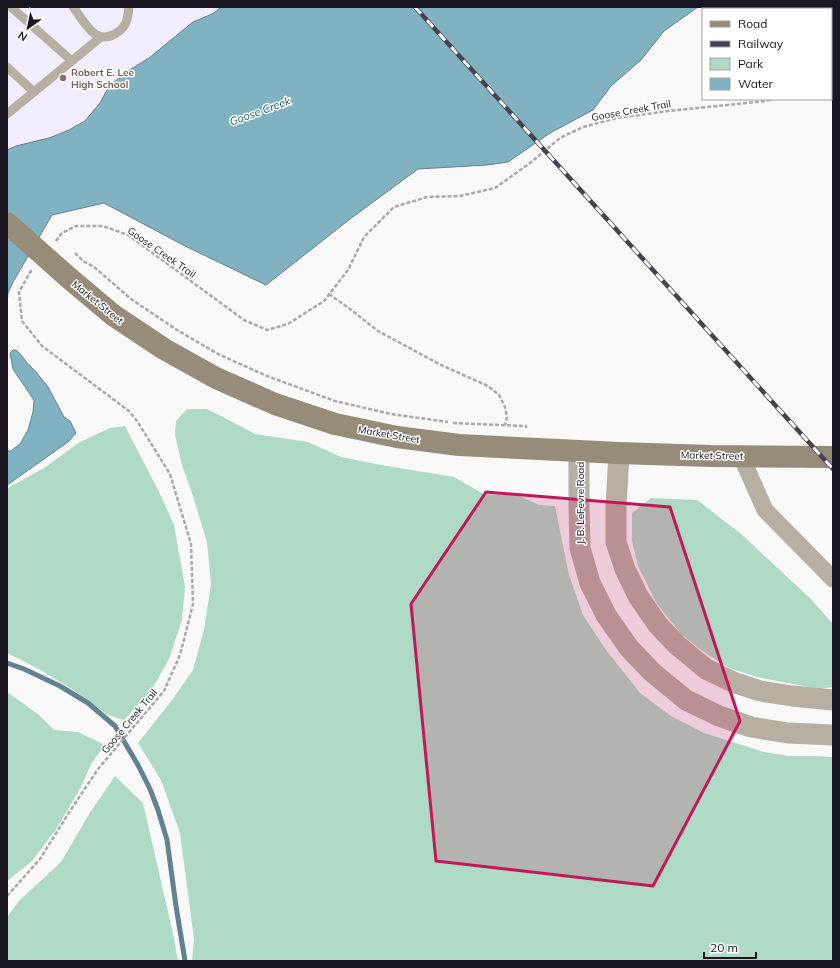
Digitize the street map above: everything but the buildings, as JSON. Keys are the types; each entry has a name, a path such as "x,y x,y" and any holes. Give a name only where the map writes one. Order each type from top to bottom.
{"main road":[{"name":"Market Street","path":"7,223 113,315 164,349 216,378 275,404 335,424 397,437 459,445 619,453 833,457"}],"street":[{"name":"J. B. LeFevre Road","path":"579,451 580,548 590,583 606,615 629,648 652,672 686,700 719,716 751,727 788,733 833,736"},
{"path":"619,453 616,506 616,542 625,569 638,596 658,625 677,645 706,668 733,682 760,691 833,700"},
{"path":"741,456 765,510 833,580"}],"lane":[{"path":"11,7 72,61"},
{"path":"73,7 88,28 101,37 111,37 120,30 128,20 129,7"},
{"path":"7,114 101,37"},
{"path":"7,67 34,92"}],"path":[{"name":"Goose Creek Trail","path":"53,244 62,233 76,226 103,226 128,235 244,320 267,330 288,324 324,301 348,270 364,237 394,207 427,196 460,196 495,188 530,163 560,138 584,126 617,118 769,100"},
{"path":"75,253 83,261 94,267 131,299 177,330 218,354 267,376 335,401 391,414 455,423 526,426 526,448"},
{"name":"Goose Creek Trail","path":"7,896 40,859 98,769 164,691 180,655 193,604 191,544 170,474 137,421 129,411 42,346 22,321 19,292 29,272 34,267"},
{"path":"329,294 362,317 378,331 441,365 488,386 499,395 505,407 507,417 505,425"}],"highlighted area":[{"path":"486,492 670,507 740,721 653,886 436,861 411,604"}],"shaded area":[{"name":"Robert E. Lee High School","path":"7,7 220,7 212,14 193,22 149,58 128,71 109,86 100,103 85,121 69,130 49,138 16,146 7,150"}],"green space":[{"path":"187,409 207,409 255,434 308,442 341,457 454,477 485,495 515,494 539,505 555,506 569,575 583,615 606,650 640,693 671,716 704,733 764,752 789,756 833,757 833,961 192,961 194,939 180,833 161,780 138,743 172,700 193,670 204,630 211,584 207,542 182,465 175,435 176,421"},
{"path":"125,426 174,525 185,587 182,620 169,659 151,691 124,720 108,715 72,689 37,668 7,653 7,490 8,488 44,468 80,442 110,428"},
{"path":"651,498 697,500 740,533 811,599 833,624 833,687 818,689 757,677 729,668 704,652 682,635 657,604 638,566 632,541 632,513"},
{"path":"7,692 38,714 54,730 78,732 105,745 91,764 81,787 57,828 32,861 7,881"},
{"path":"115,776 143,803 178,961 7,961 7,917 19,901 61,862 91,811"}],"water":[{"name":"Goose Creek","path":"220,7 698,7 664,31 641,60 611,86 593,110 550,133 508,162 487,165 418,169 350,219 266,285 185,246 104,203 52,215 13,282 8,293 7,303 7,150 16,146 49,138 69,130 85,121 100,103 109,86 128,71 149,58 193,22 212,14"},
{"path":"13,350 16,350 21,355 48,387 64,417 70,421 76,433 68,442 7,485 7,451 11,451 20,444 28,430 33,412 34,400 13,369 10,353"}],"waterway":[{"path":"7,663 24,669 60,686 88,703 115,726 150,789 167,840 185,961"}],"railway":[{"path":"415,7 833,469"}],"place":[{"name":"Robert E. Lee High School","path":"63,78"}]}
